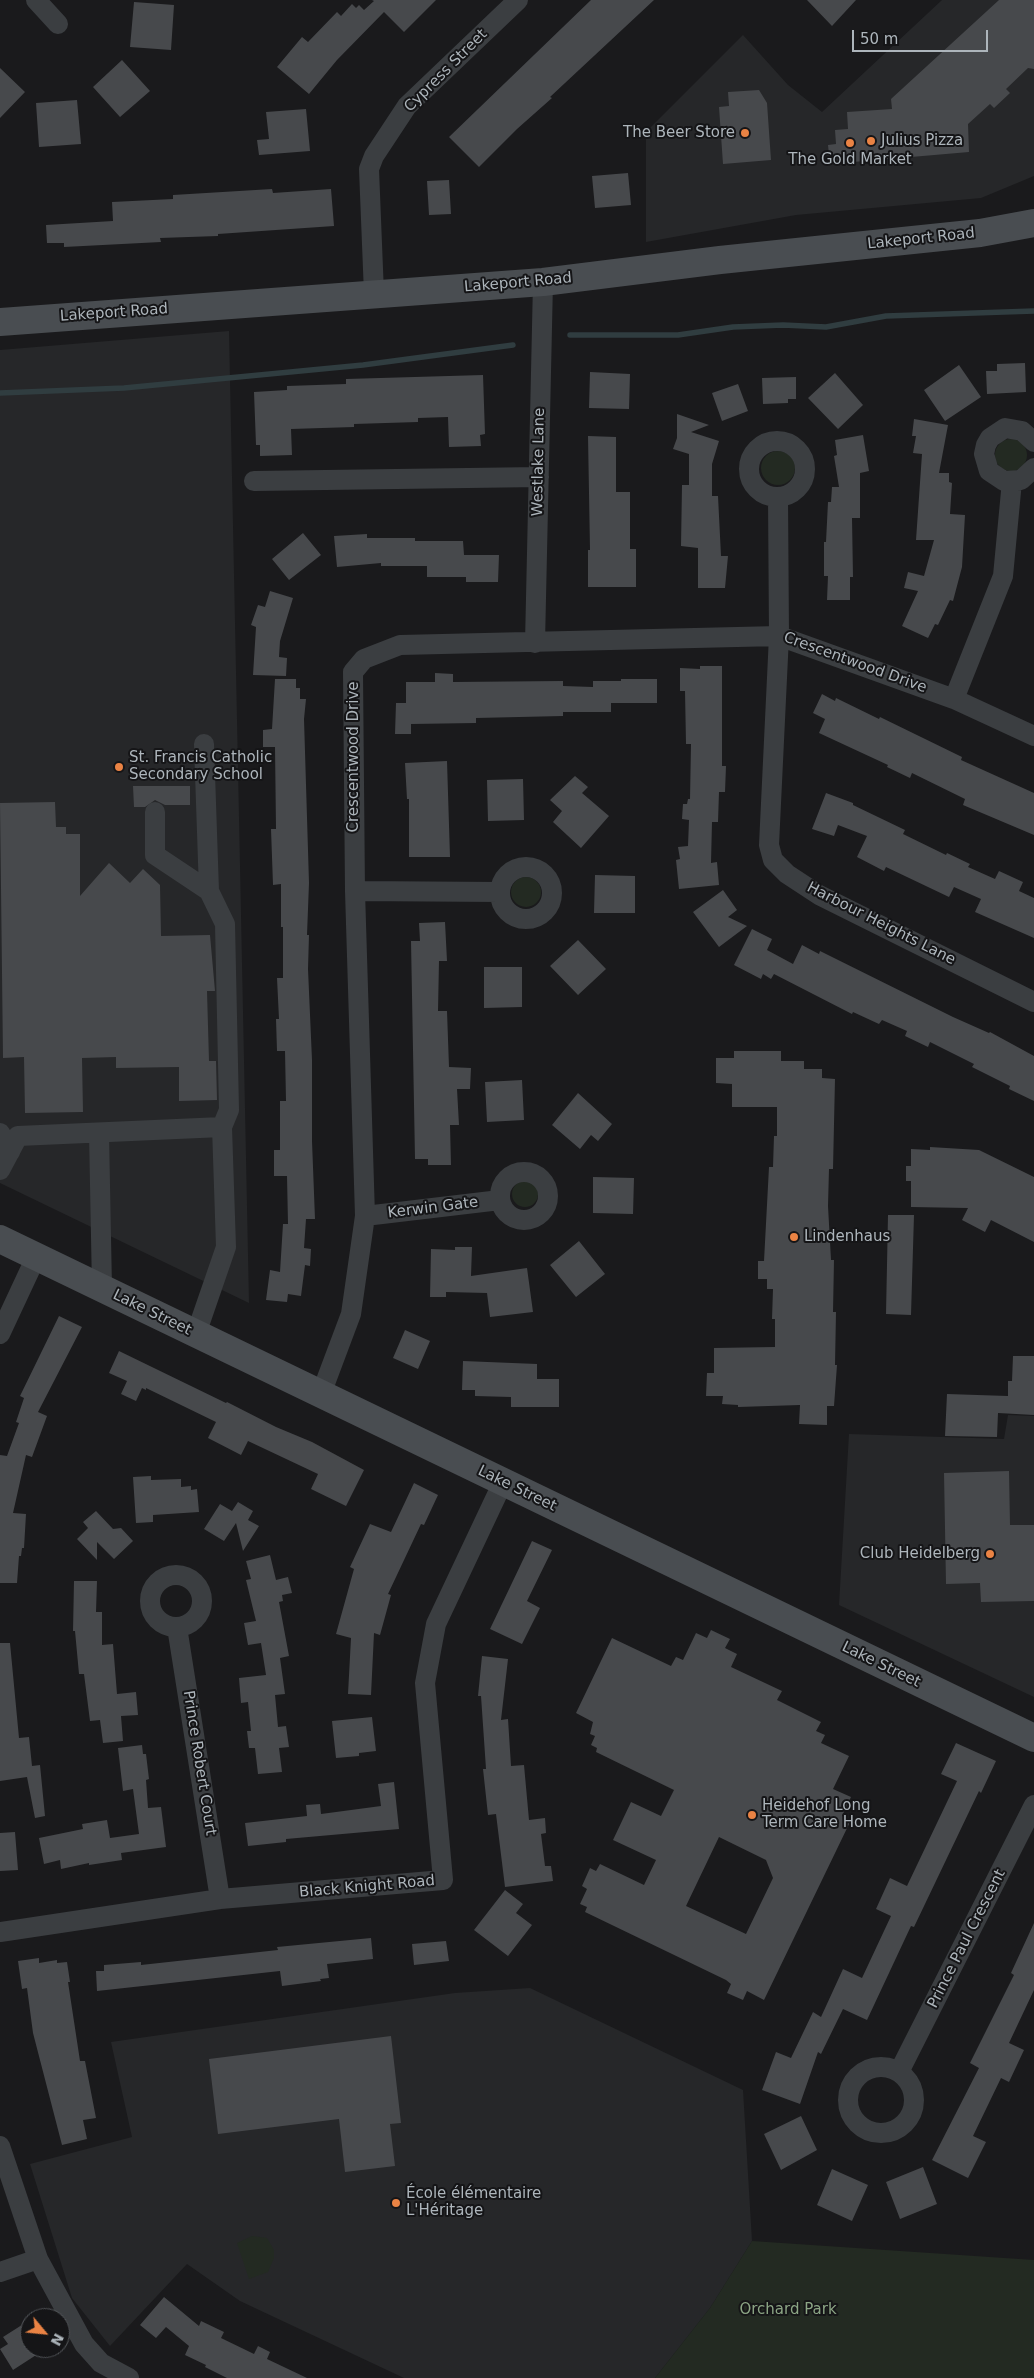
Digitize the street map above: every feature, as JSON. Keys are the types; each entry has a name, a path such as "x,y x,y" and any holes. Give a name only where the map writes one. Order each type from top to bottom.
{"main road":[{"name":"Lakeport Road","path":"0,322 543,282 720,260 980,233 1034,223"},
{"name":"Lake Street","path":"0,1239 1034,1738"}],"street":[{"path":"36,0 58,24"},
{"name":"Cypress Street","path":"374,294 369,169 374,156 408,106 518,0"},
{"name":"Westlake Lane","path":"535,643 543,282"},
{"path":"1034,442 1022,431 1005,428 997,432 986,445 985,463 989,471 1004,481 1012,482 1021,480 1034,468"},
{"path":"254,481 539,478"},
{"path":"954,699 1003,576 1012,482"},
{"name":"Harbour Heights Lane","path":"778,497 779,636 769,845 773,860 787,874 819,895 1034,1002"},
{"name":"Crescentwood Drive","path":"321,1394 351,1314 365,1216 355,891 353,672 364,659 400,645 779,636 954,699 1034,736"},
{"path":"196,1334 226,1247 222,1127 229,1110 225,924 208,890 204,744"},
{"path":"154,812 156,855 208,890"},
{"path":"355,891 500,892"},
{"path":"0,1170 18,1136 222,1127"},
{"path":"0,1133 10,1152"},
{"path":"99,1133 102,1288"},
{"name":"Kerwin Gate","path":"365,1216 500,1200"},
{"path":"0,1334 36,1256"},
{"name":"Black Knight Road","path":"0,1932 220,1899 443,1880 425,1683 436,1624 503,1482"},
{"name":"Prince Robert Court","path":"177,1627 220,1899"},
{"name":"Prince Paul Crescent","path":"900,2072 1034,1805"},
{"path":"0,2146 38,2259 84,2344 101,2363 129,2378"},
{"path":"0,2272 38,2259"}],"shaded area":[{"path":"942,0 1034,0 1034,176 981,198 796,215 646,242 646,132 743,35 788,85 822,112"},
{"name":"St. Francis Catholic Secondary School","path":"229,331 249,1303 0,1183 0,350"},
{"path":"1008,1415 1034,1416 1034,1697 839,1605 849,1434 1004,1439"},
{"name":"École élémentaire L'Héritage","path":"530,1988 743,2090 752,2241 710,2308 655,2378 404,2378 240,2301 187,2264 110,2346 72,2298 30,2164 132,2137 111,2042 455,1993"}],"green space":[{"path":"1011,439 1017,440 1022,444 1026,449 1026,461 1022,466 1017,470 1011,471 1005,470 1000,466 996,461 995,455 996,449 1000,444 1005,440"},
{"path":"778,451 785,452 790,456 794,461 794,475 790,480 785,484 778,485 771,484 766,480 762,475 761,468 762,461 766,456 771,452"},
{"path":"526,877 537,881 541,892 537,903 526,907 515,903 511,892 515,881"},
{"path":"525,1181 534,1185 538,1194 534,1203 525,1207 516,1203 512,1194 516,1185"},
{"path":"252,2236 267,2238 274,2250 274,2258 268,2272 249,2279 237,2243"},
{"name":"Orchard Park","path":"752,2241 1034,2260 1034,2378 655,2378 710,2308"}],"building":[{"path":"372,0 436,0 404,32 384,12 337,60 309,94 277,67 302,37 308,42 337,12 341,16 352,4 356,8 359,5 364,10 374,1"},
{"path":"591,0 654,0 550,97 552,98 517,129 479,167 449,137"},
{"path":"807,0 856,0 832,26"},
{"path":"999,0 1034,0 1034,69 1028,68 1006,89 1010,93 994,108 990,104 968,124 969,152 830,164 828,145 836,144 835,130 848,129 847,112 892,109 891,99"},
{"path":"134,2 174,5 171,50 130,47"},
{"path":"122,60 150,91 120,117 93,87"},
{"path":"0,68 25,92 0,118"},
{"name":"The Beer Store","path":"759,90 767,103 771,160 723,164 719,107 729,106 728,92"},
{"path":"77,100 81,144 39,147 36,103"},
{"path":"306,109 310,151 259,155 257,140 269,139 266,112"},
{"path":"628,173 631,205 595,208 592,176"},
{"path":"449,180 451,214 429,215 427,181"},
{"path":"272,189 273,193 331,189 334,226 218,234 218,236 160,238 161,242 64,247 64,243 47,243 46,225 113,221 112,202 173,199 173,195"},
{"path":"1025,363 1026,392 987,394 986,371 997,371 997,364"},
{"path":"959,365 981,397 945,421 924,390"},
{"path":"590,372 630,374 629,409 589,408"},
{"path":"835,373 863,405 838,429 808,398"},
{"path":"483,375 485,434 480,435 481,446 449,447 448,417 418,418 418,422 354,424 354,427 291,429 292,455 260,456 260,445 256,445 254,392 287,390 287,386 346,384 346,379"},
{"path":"796,377 796,399 788,399 788,403 763,404 762,378"},
{"path":"738,384 748,411 722,421 712,393"},
{"path":"677,414 709,425 691,432 719,441 712,464 712,496 718,496 721,556 728,556 725,588 698,588 698,548 681,546 682,485 689,485 689,454 673,449 677,438"},
{"path":"914,419 948,425 939,473 949,473 949,482 952,483 950,514 965,515 962,567 953,601 950,600 938,625 935,624 928,638 902,626 918,591 904,588 908,572 924,576 934,540 916,540 922,454 913,453 916,436 912,436"},
{"path":"863,435 869,471 860,473 860,518 852,518 853,577 850,577 850,600 827,600 828,576 824,576 824,542 826,542 828,502 831,502 832,487 839,487 834,456 837,455 835,440"},
{"path":"588,436 616,437 616,492 630,492 630,549 636,549 636,587 588,587 588,550 590,550"},
{"path":"303,533 321,555 289,580 272,559"},
{"path":"367,534 367,538 463,541 464,555 499,555 498,582 466,582 466,577 427,577 427,566 381,566 381,563 337,567 334,536"},
{"path":"270,591 293,598 280,641 279,657 287,658 286,676 253,675 256,627 251,625 258,605 265,607"},
{"path":"700,666 722,666 722,766 726,766 725,792 719,792 718,822 712,822 711,863 717,862 719,885 679,889 676,860 680,859 678,847 688,846 689,820 682,819 683,804 687,804 688,799 690,799 691,744 686,744 685,691 680,691 680,668 700,669"},
{"path":"435,673 453,674 453,682 563,681 563,686 593,687 593,681 657,679 657,703 611,703 611,712 563,712 563,716 476,718 476,723 411,724 411,734 395,734 396,703 406,703 406,682 435,682"},
{"path":"275,679 296,679 296,688 300,688 300,699 306,699 304,719 309,883 307,935 309,935 308,969 315,1219 306,1219 304,1248 311,1249 310,1266 305,1265 301,1296 288,1294 287,1302 266,1300 270,1270 280,1272 283,1224 288,1224 287,1176 274,1176 274,1150 280,1150 280,1101 286,1101 285,1051 277,1051 276,1019 279,1019 277,978 283,978 283,927 281,927 281,884 273,885 271,829 276,829 275,747 263,747 263,730 272,729"},
{"path":"822,694 835,701 836,698 879,719 880,717 962,757 961,760 1034,793 1034,835 963,805 965,799 912,773 910,778 887,767 888,765 819,733 825,719 813,713"},
{"path":"447,761 450,857 409,857 409,799 407,799 405,763"},
{"path":"575,776 588,787 582,793 609,816 581,848 553,822 562,811 550,800"},
{"path":"523,779 524,820 488,821 487,780"},
{"path":"133,786 190,786 190,805 165,805 155,800 145,807 134,807"},
{"path":"826,793 853,803 853,805 905,830 903,834 946,855 947,853 970,864 968,867 995,879 999,871 1023,882 1019,891 1034,898 1034,938 975,912 981,899 954,887 949,897 886,867 884,871 857,857 867,836 838,825 834,836 812,829"},
{"path":"55,802 56,827 66,827 66,834 80,834 80,896 109,863 130,883 143,869 160,885 161,936 210,935 215,991 207,991 209,1061 216,1061 217,1100 179,1101 179,1067 116,1068 116,1057 82,1058 83,1112 25,1113 24,1057 3,1058 0,803"},
{"path":"595,875 635,876 635,913 594,913"},
{"path":"723,890 737,910 728,917 747,926 719,947 693,912"},
{"path":"445,922 447,961 439,961 438,1011 447,1011 449,1067 471,1068 470,1089 457,1089 459,1125 450,1125 451,1165 428,1165 428,1159 415,1159 411,941 420,941 419,923"},
{"path":"752,929 772,939 767,950 793,964 802,945 819,954 820,951 953,1017 990,1032 1034,1056 1034,1101 1009,1089 1010,1086 972,1067 974,1064 930,1042 928,1047 905,1036 907,1031 882,1020 879,1024 853,1012 852,1014 774,974 771,979 763,974 761,979 734,965"},
{"path":"578,940 606,969 578,995 550,966"},
{"path":"484,967 522,967 522,1007 484,1008"},
{"name":"Lindenhaus","path":"734,1051 781,1051 781,1061 804,1061 804,1069 822,1069 822,1078 835,1079 833,1169 829,1169 828,1206 831,1260 834,1260 833,1312 836,1312 835,1365 837,1365 834,1406 827,1406 827,1425 799,1424 800,1405 738,1407 738,1405 722,1404 723,1396 706,1396 707,1373 714,1373 714,1348 775,1347 775,1319 772,1319 773,1289 767,1289 767,1279 758,1279 758,1261 764,1261 769,1167 773,1167 774,1136 777,1136 777,1107 732,1107 732,1084 716,1083 716,1058 734,1058"},
{"path":"522,1080 524,1120 487,1122 485,1082"},
{"path":"578,1093 612,1124 598,1141 591,1135 580,1149 552,1125"},
{"path":"930,1147 979,1150 1034,1177 1034,1242 991,1220 985,1232 962,1220 968,1208 911,1207 911,1181 906,1181 906,1166 911,1166 911,1149 930,1150"},
{"path":"593,1177 634,1178 633,1214 593,1213"},
{"path":"888,1215 914,1215 911,1315 886,1314"},
{"path":"579,1241 605,1274 576,1297 550,1265"},
{"path":"455,1247 472,1247 471,1276 527,1268 533,1312 490,1317 487,1293 446,1292 446,1297 430,1297 431,1249 455,1250"},
{"path":"59,1316 82,1327 38,1412 47,1416 32,1457 26,1455 13,1513 26,1514 24,1548 22,1548 21,1556 19,1556 17,1583 0,1583 0,1455 7,1456 19,1423 16,1422 24,1398 20,1396"},
{"path":"405,1330 430,1341 418,1369 393,1358"},
{"path":"119,1351 276,1427 312,1442 364,1470 346,1506 311,1489 318,1474 248,1441 241,1455 208,1438 216,1422 146,1388 146,1390 142,1388 136,1401 121,1394 127,1381 109,1373"},
{"path":"1013,1356 1034,1356 1034,1415 998,1413 997,1437 945,1436 947,1394 1008,1396 1008,1381 1012,1381"},
{"path":"463,1361 537,1364 537,1379 559,1379 559,1407 511,1407 511,1397 475,1396 475,1390 462,1390"},
{"name":"Club Heidelberg","path":"1009,1471 1010,1525 1034,1525 1034,1601 981,1602 980,1583 946,1584 944,1473"},
{"path":"151,1476 151,1480 181,1479 181,1487 191,1486 191,1490 197,1489 199,1512 153,1515 153,1522 136,1523 133,1477"},
{"path":"414,1483 438,1495 424,1525 421,1524 388,1594 391,1595 380,1635 374,1633 371,1695 348,1694 351,1638 336,1634 354,1569 350,1567 370,1524 391,1532"},
{"path":"238,1502 253,1511 248,1520 259,1526 243,1551 236,1523 224,1541 204,1529 220,1504 232,1511"},
{"path":"96,1511 113,1529 121,1528 133,1541 114,1559 97,1542 97,1560 77,1539 88,1528 83,1522"},
{"path":"532,1541 552,1550 527,1601 540,1608 522,1644 490,1629"},
{"path":"270,1555 276,1580 288,1577 292,1593 282,1595 283,1601 279,1602 289,1656 280,1658 285,1694 275,1695 278,1727 286,1726 289,1747 279,1748 282,1772 258,1774 255,1748 249,1748 247,1731 251,1731 248,1702 241,1703 239,1678 266,1675 261,1643 248,1645 244,1623 256,1621 246,1580 251,1579 246,1561"},
{"path":"74,1581 97,1581 96,1612 102,1612 102,1645 113,1644 117,1694 136,1692 138,1715 121,1716 123,1741 103,1743 100,1720 90,1721 84,1674 79,1674 75,1631 73,1631"},
{"name":"Heidehof Long Term Care Home","path":"711,1630 730,1639 725,1648 737,1654 731,1667 782,1691 777,1700 821,1722 816,1731 825,1735 821,1743 849,1756 833,1789 851,1797 842,1816 851,1820 764,2000 747,1991 743,2000 727,1993 731,1984 726,1980 585,1912 587,1907 580,1904 587,1889 582,1886 590,1868 596,1871 600,1864 644,1885 656,1860 613,1840 631,1802 661,1816 674,1790 596,1752 597,1748 591,1745 595,1736 590,1734 593,1722 576,1713 612,1638 671,1666 676,1657 683,1660 696,1633 707,1638","holes":["719,1837 766,1860 773,1878 746,1934 686,1906"]},
{"path":"0,1643 10,1643 19,1738 29,1737 32,1766 40,1765 45,1816 35,1818 27,1777 0,1781"},
{"path":"482,1656 508,1659 501,1720 508,1719 511,1766 524,1765 529,1820 545,1818 546,1833 541,1834 545,1866 551,1866 553,1881 505,1887 496,1814 488,1815 483,1769 486,1769 481,1696 478,1696"},
{"path":"372,1717 376,1751 359,1753 359,1756 336,1758 332,1721"},
{"path":"956,1743 996,1761 981,1793 979,1791 914,1927 911,1926 867,2020 843,2009 821,2054 818,2052 800,2104 762,2090 776,2052 791,2058 813,2012 821,2017 843,1969 862,1978 891,1916 876,1909 890,1878 907,1886 957,1781 941,1774"},
{"path":"142,1745 143,1754 146,1754 149,1779 146,1780 148,1808 161,1807 166,1847 121,1853 122,1860 89,1865 89,1863 61,1869 60,1860 44,1864 39,1838 83,1829 82,1824 107,1820 110,1838 139,1834 133,1789 123,1791 118,1748"},
{"path":"394,1782 399,1829 286,1839 286,1842 248,1846 245,1823 307,1816 306,1805 320,1804 321,1814 381,1806 378,1784"},
{"path":"15,1832 18,1870 0,1871 0,1833"},
{"path":"505,1890 523,1904 516,1913 532,1925 508,1956 474,1930"},
{"path":"1034,1923 1034,1990 1009,2043 1024,2050 1009,2082 1001,2078 973,2136 986,2142 968,2178 932,2160 979,2068 970,2063 1014,1975 1011,1973"},
{"path":"371,1938 373,1959 327,1964 329,1978 320,1979 321,1981 282,1986 280,1971 97,1991 96,1971 104,1971 104,1965 141,1962 141,1965 278,1950 277,1947"},
{"path":"446,1941 449,1961 414,1965 412,1944"},
{"path":"39,1958 39,1963 57,1960 57,1963 67,1962 70,1982 68,1982 80,2061 85,2061 96,2118 83,2120 87,2139 62,2145 33,2033 27,1988 22,1989 18,1961"},
{"path":"391,2036 401,2123 390,2124 395,2166 345,2172 339,2119 218,2134 209,2059"},
{"path":"801,2116 817,2150 781,2170 764,2134"},
{"path":"923,2167 937,2204 900,2219 886,2182"},
{"path":"832,2169 868,2185 852,2221 817,2205"},
{"path":"164,2297 199,2326 201,2321 224,2332 221,2338 254,2354 258,2346 270,2352 267,2359 307,2378 227,2378 205,2367 206,2365 185,2355 189,2346 166,2327 156,2338 140,2325"},
{"path":"20,2326 20,2358 32,2358 13,2370 0,2349 8,2344 3,2337"}],"waterway":[{"path":"570,335 678,335 733,327 783,325 826,327 886,316 1034,311"},
{"path":"0,393 124,388 363,365 513,345"}],"place":[{"name":"The Beer Store","path":"745,133"},
{"name":"Julius Pizza","path":"871,141"},
{"name":"The Gold Market","path":"850,143"},
{"name":"St. Francis Catholic Secondary School","path":"119,767"},
{"name":"Lindenhaus","path":"794,1237"},
{"name":"Club Heidelberg","path":"990,1554"},
{"name":"Heidehof Long Term Care Home","path":"752,1815"},
{"name":"École élémentaire L'Héritage","path":"396,2203"}]}
